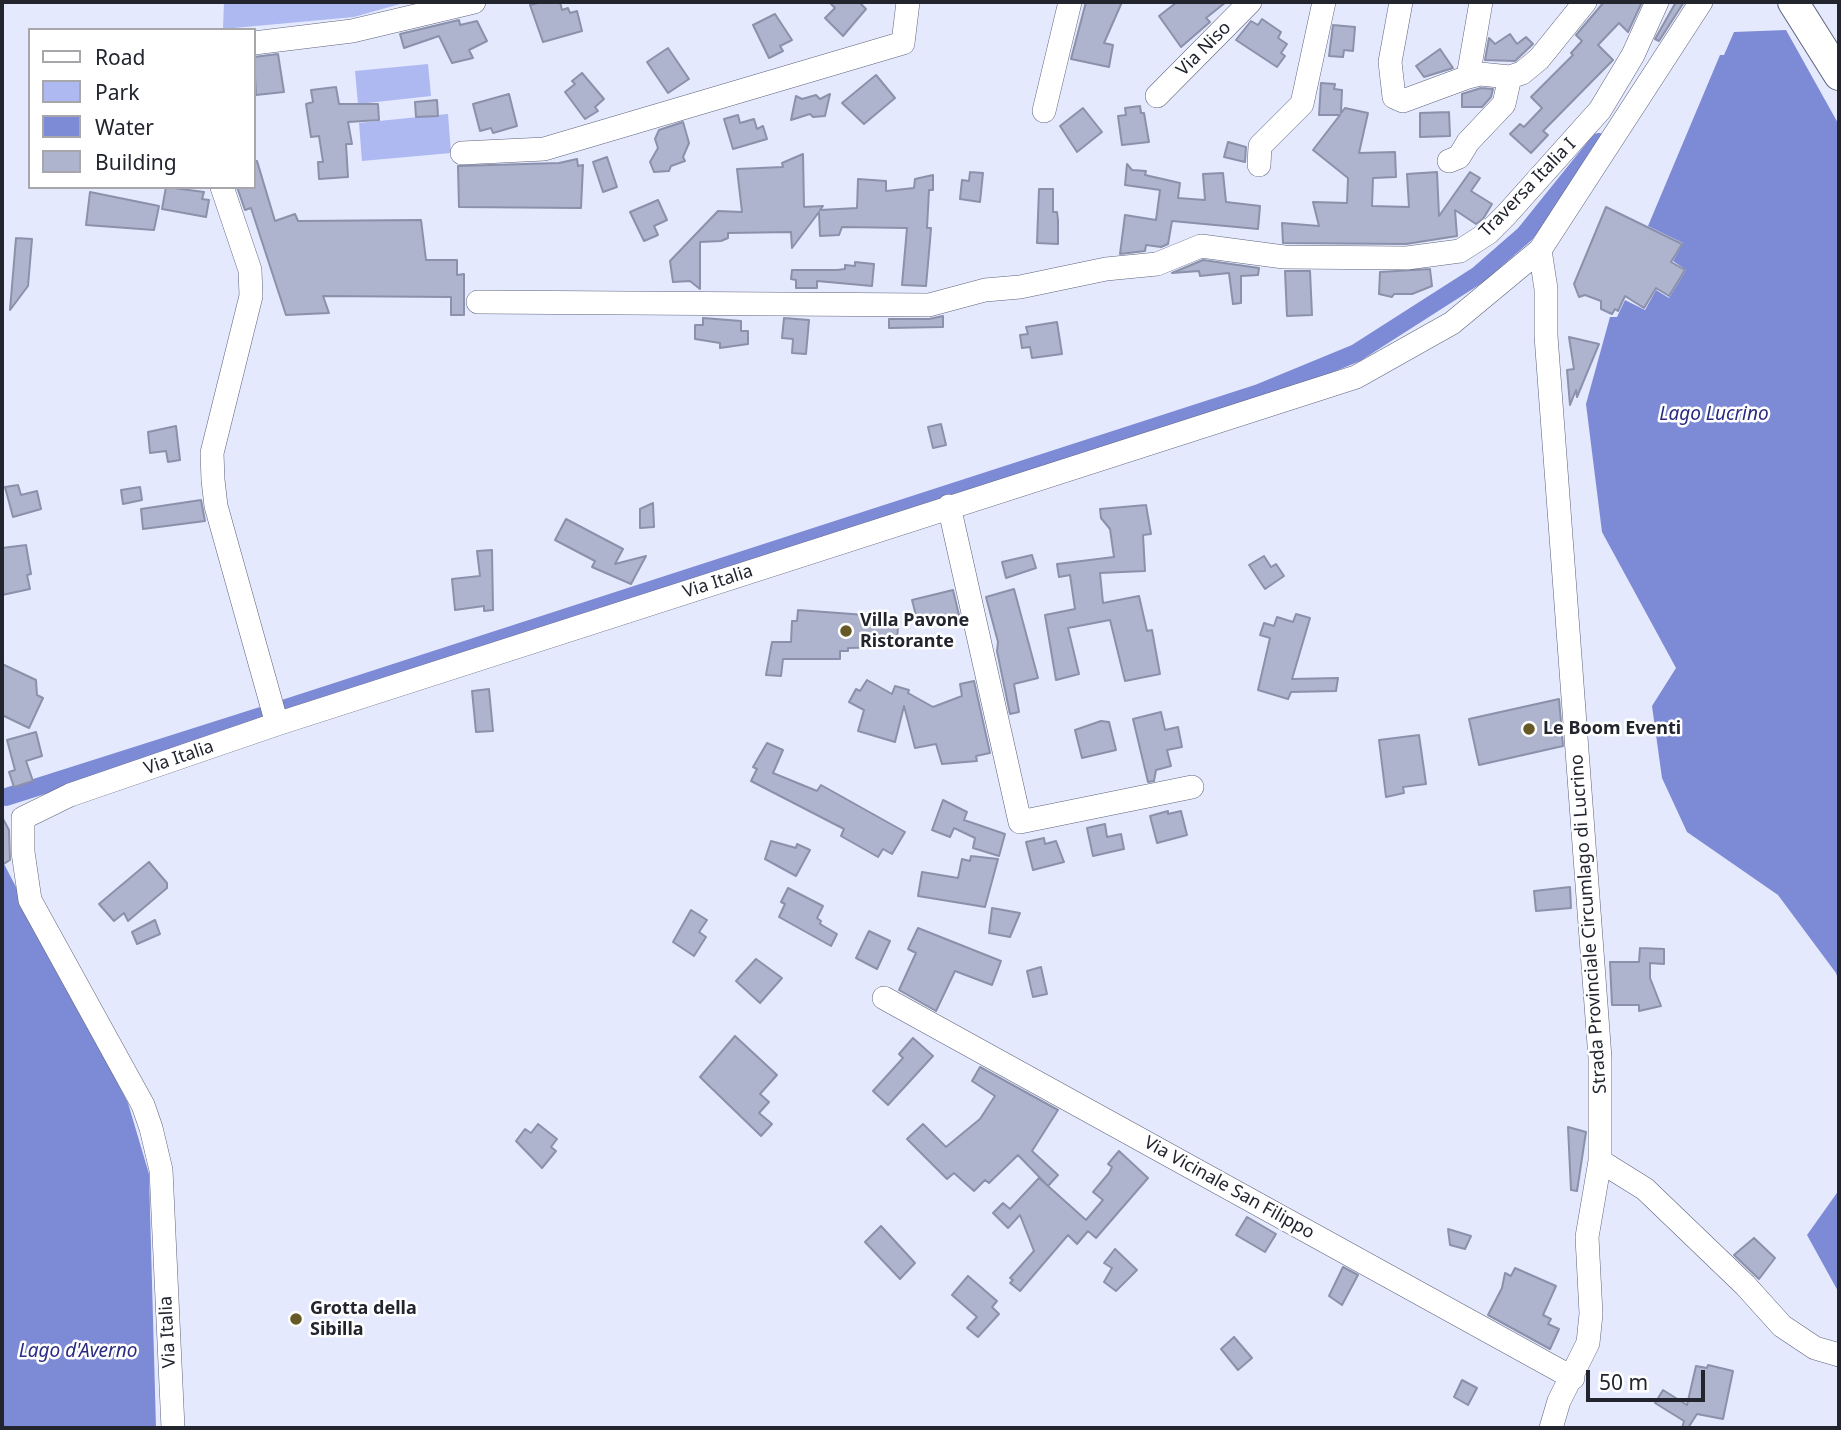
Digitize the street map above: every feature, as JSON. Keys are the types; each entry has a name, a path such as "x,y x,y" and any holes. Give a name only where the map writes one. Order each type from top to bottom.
{"main road":[{"path":"1793,2 1839,75"}],"street":[{"path":"256,43 352,31 474,2"},
{"path":"462,153 544,149 903,43 908,2"},
{"path":"1044,111 1070,2"},
{"name":"Via Niso","path":"1157,96 1250,2"},
{"path":"1259,165 1261,146 1302,104 1324,2"},
{"path":"1401,2 1390,62 1394,97 1403,100 1480,74 1510,77 1522,73 1539,59 1585,2"},
{"path":"1468,77 1481,2"},
{"name":"Traversa Italia I","path":"478,302 929,305 985,290 1020,287 1106,269 1157,264 1201,246 1284,257 1407,258 1460,251 1476,242 1506,215 1600,110 1633,55 1657,2"},
{"name":"Via Italia","path":"173,1428 161,1170 151,1128 143,1105 30,900 23,852 23,818 71,795 277,724 1356,377 1452,323 1540,250 1701,2"},
{"path":"1449,161 1459,157 1468,142 1504,104 1510,77"},
{"path":"223,189 250,270 251,296 212,453 213,480 216,506 277,724"},
{"name":"Strada Provinciale Circumlago di Lucrino","path":"1540,250 1545,289 1546,337 1596,1005 1600,1161 1587,1237 1591,1314 1588,1343 1573,1378 1559,1401 1551,1428"},
{"path":"949,506 1020,822 1192,787"},
{"name":"Via Vicinale San Filippo","path":"884,998 1573,1378"},
{"path":"1600,1161 1645,1189 1745,1285 1782,1326 1815,1348 1839,1355"}],"green space":[{"path":"224,2 407,2 354,17 223,28"},
{"path":"428,64 431,96 358,104 355,71"},
{"path":"448,114 451,153 362,161 359,123"}],"water":[{"name":"Lago Lucrino","path":"1786,30 1839,125 1839,982 1836,973 1778,895 1687,832 1662,778 1652,706 1676,668 1602,532 1586,404 1610,317 1617,317 1625,300 1645,310 1656,290 1669,298 1686,270 1673,261 1683,243 1648,226 1720,55 1724,55 1734,32"},
{"name":"Lago d'Averno","path":"2,860 128,1103 149,1174 156,1428 2,1428"},
{"path":"1839,1190 1839,1293 1807,1235"}],"building":[{"path":"560,2 562,10 568,8 570,13 577,11 582,31 543,42 530,5"},
{"path":"829,2 859,2 866,9 843,36 825,18 835,8"},
{"path":"1086,2 1122,2 1104,43 1113,45 1109,67 1071,59"},
{"path":"1177,2 1226,2 1206,18 1210,22 1181,47 1159,16"},
{"path":"1604,2 1642,2 1628,32 1619,23 1598,45 1613,60 1543,131 1548,135 1531,153 1510,134 1520,124 1524,127 1542,108 1531,97 1573,55 1571,53 1582,41 1576,35"},
{"path":"1676,2 1684,2 1659,41 1655,39"},
{"path":"775,14 792,40 780,46 783,51 769,58 753,25"},
{"path":"1262,19 1281,32 1278,38 1287,44 1281,53 1285,56 1277,67 1236,40 1251,21 1258,25"},
{"path":"459,20 460,25 477,21 487,41 469,50 473,58 452,63 439,36 404,48 400,34"},
{"path":"1333,25 1355,27 1353,51 1344,50 1343,57 1329,56"},
{"path":"1510,34 1517,44 1526,37 1533,44 1515,61 1485,60 1489,38 1495,44"},
{"path":"668,48 689,79 668,93 647,62"},
{"path":"1440,49 1453,68 1424,77 1416,66"},
{"path":"278,54 284,92 256,95 256,57"},
{"path":"582,73 604,99 595,107 598,111 585,119 565,92 575,84 572,81"},
{"path":"876,75 895,98 864,124 842,103"},
{"path":"1321,83 1335,84 1334,89 1342,90 1341,113 1345,108 1368,113 1359,153 1395,152 1396,177 1373,178 1372,206 1409,207 1407,174 1437,172 1439,216 1470,172 1480,178 1471,191 1492,204 1483,219 1476,224 1455,210 1457,236 1406,244 1283,243 1282,223 1319,226 1313,202 1347,203 1348,178 1313,150 1340,115 1319,115"},
{"path":"336,87 339,104 378,104 379,120 348,122 352,144 346,144 348,177 319,179 318,162 323,162 319,136 311,137 306,104 313,102 311,90"},
{"path":"1481,88 1493,89 1491,97 1482,107 1462,107 1462,94"},
{"path":"509,94 517,126 493,133 491,128 480,131 473,104"},
{"path":"830,94 825,116 813,117 810,114 791,120 796,96 802,99 816,95 820,99"},
{"path":"437,100 438,116 416,117 415,102"},
{"path":"1140,106 1141,113 1144,113 1149,142 1122,145 1118,116 1126,115 1125,108"},
{"path":"1083,108 1102,132 1077,152 1060,126"},
{"path":"1449,112 1450,136 1420,137 1420,113"},
{"path":"738,115 740,123 754,119 757,129 763,126 767,139 733,149 724,119"},
{"path":"683,122 689,143 683,157 685,161 671,166 669,171 654,172 650,162 658,148 655,139 659,130"},
{"path":"1228,142 1246,147 1245,162 1224,157"},
{"path":"803,154 804,207 823,206 820,210 857,208 858,179 886,181 886,191 914,188 915,179 933,175 933,190 929,190 927,228 931,228 926,286 902,285 907,228 842,227 839,235 820,236 819,212 792,248 791,232 728,233 728,238 721,241 700,242 700,289 690,281 673,282 670,261 718,211 742,212 737,169 783,167 782,163"},
{"path":"607,157 617,187 603,192 593,162"},
{"path":"577,159 578,166 583,165 581,208 459,207 458,166 559,163"},
{"path":"257,161 275,221 295,214 298,221 421,220 426,260 457,260 457,275 464,274 464,315 451,315 451,297 323,296 329,313 286,315 251,208 245,210 238,189 256,189"},
{"path":"1127,164 1132,170 1146,171 1145,175 1180,183 1178,198 1205,200 1203,174 1223,173 1226,202 1260,206 1258,229 1172,221 1168,244 1161,247 1146,245 1145,251 1120,254 1125,215 1156,220 1160,190 1125,185"},
{"path":"970,172 983,173 980,202 960,199 962,180 969,181"},
{"path":"166,189 204,192 202,199 209,200 206,217 162,209"},
{"path":"1039,189 1053,189 1053,212 1057,212 1058,220 1058,244 1037,243"},
{"path":"90,192 159,206 154,230 86,225"},
{"path":"658,200 667,220 654,226 658,235 644,241 630,212"},
{"path":"1606,207 1682,244 1671,262 1685,270 1669,296 1656,288 1644,308 1625,296 1618,311 1615,309 1612,314 1601,309 1601,301 1585,295 1579,297 1574,284"},
{"path":"16,238 32,239 28,286 10,310"},
{"path":"1203,260 1259,268 1258,275 1241,276 1241,303 1233,304 1229,273 1200,276 1199,271 1172,273"},
{"path":"855,262 874,264 872,286 817,281 817,288 796,288 796,280 791,279 792,270 845,269 845,265 855,266"},
{"path":"1430,269 1432,286 1412,294 1394,294 1392,297 1379,294 1380,272"},
{"path":"1285,271 1310,271 1312,315 1287,316"},
{"path":"943,316 943,327 889,328 889,319 929,319"},
{"path":"703,318 741,321 741,331 748,331 748,344 720,348 720,343 695,339 695,325 703,325"},
{"path":"784,318 809,320 806,354 792,353 793,339 782,338"},
{"path":"1057,322 1062,354 1032,358 1030,347 1022,348 1020,335 1028,334 1026,327"},
{"path":"1569,337 1599,344 1577,397 1576,390 1570,405 1567,370 1574,369"},
{"path":"941,424 946,445 933,448 928,427"},
{"path":"176,426 180,460 168,462 166,451 150,453 148,432"},
{"path":"18,485 21,495 37,491 41,509 13,517 5,487"},
{"path":"140,487 142,500 123,504 121,490"},
{"path":"201,500 205,521 143,529 141,509"},
{"path":"653,503 654,527 640,528 640,509"},
{"path":"1146,505 1151,534 1143,535 1145,571 1100,573 1103,603 1139,596 1147,631 1152,630 1160,674 1125,681 1110,620 1068,628 1079,674 1056,680 1045,615 1075,609 1070,575 1059,577 1057,564 1114,557 1110,529 1101,518 1100,509"},
{"path":"566,519 623,549 615,564 646,556 631,584 592,567 595,561 555,540"},
{"path":"26,545 31,574 27,575 30,589 2,595 2,548"},
{"path":"492,550 493,610 484,611 484,606 455,610 452,579 480,576 477,551"},
{"path":"1032,555 1036,568 1006,578 1002,562"},
{"path":"1264,556 1271,567 1276,564 1284,576 1265,589 1249,565"},
{"path":"1014,589 1038,678 1014,684 1019,712 1010,714 997,651 998,642 986,597"},
{"path":"953,590 959,615 918,623 912,600"},
{"path":"798,610 879,616 878,627 898,627 897,640 887,647 848,648 848,651 840,651 840,659 783,659 781,676 766,675 772,642 791,642 792,621 797,621"},
{"path":"1296,614 1310,618 1292,679 1338,678 1336,691 1291,692 1288,699 1258,690 1270,638 1260,635 1264,623 1274,626 1277,617 1293,622"},
{"path":"2,664 36,680 37,695 43,698 29,728 2,715"},
{"path":"867,680 892,694 895,686 909,690 908,693 933,707 962,696 960,684 974,681 990,753 976,756 977,761 942,764 936,744 915,748 904,706 895,742 858,731 864,710 849,702 856,689 860,691"},
{"path":"489,689 493,731 476,732 472,691"},
{"name":"Le Boom Eventi","path":"1559,699 1563,746 1479,765 1469,719"},
{"path":"1161,712 1165,730 1178,727 1182,747 1167,750 1171,766 1156,770 1154,781 1148,782 1133,719"},
{"path":"1101,721 1109,722 1116,750 1082,758 1075,730"},
{"path":"36,732 42,756 26,761 33,781 14,787 9,772 15,770 7,740"},
{"path":"1419,735 1426,784 1403,787 1404,793 1386,797 1379,740"},
{"path":"767,743 783,750 773,773 817,791 821,785 905,832 892,854 883,849 878,857 841,836 844,829 751,781 757,769 753,767"},
{"path":"943,800 967,812 964,820 1005,834 999,856 973,848 975,838 954,828 950,837 932,830"},
{"path":"1168,811 1168,814 1181,811 1187,835 1157,843 1150,816"},
{"path":"2,817 9,830 10,860 2,865"},
{"path":"1105,824 1107,837 1121,834 1124,849 1093,856 1087,828"},
{"path":"1044,838 1045,844 1056,841 1064,862 1033,870 1026,842"},
{"path":"771,841 796,848 797,844 810,850 796,876 765,859"},
{"path":"971,856 998,859 985,907 918,896 922,872 958,878 962,859 970,861"},
{"path":"149,862 167,883 167,888 128,921 124,913 114,921 99,904"},
{"path":"1570,887 1571,908 1536,911 1534,891"},
{"path":"788,888 823,906 817,918 821,921 820,924 837,934 831,946 779,917 785,904 781,902"},
{"path":"992,908 1020,913 1010,937 989,933"},
{"path":"691,910 707,920 699,932 706,937 694,956 673,942"},
{"path":"155,920 160,934 137,944 132,932"},
{"path":"918,928 1001,961 992,985 955,971 936,1011 899,990 916,953 908,949"},
{"path":"869,931 890,941 877,969 856,958"},
{"path":"1640,948 1664,949 1664,964 1650,963 1650,978 1661,1006 1639,1011 1639,1005 1612,1005 1610,962 1639,962"},
{"path":"756,959 782,978 760,1003 736,981"},
{"path":"1041,967 1047,994 1033,997 1027,971"},
{"path":"735,1036 777,1075 760,1094 769,1102 759,1113 772,1124 761,1136 700,1077"},
{"path":"913,1038 933,1056 888,1105 873,1091 903,1058 899,1054"},
{"path":"980,1067 1058,1110 1032,1151 1058,1175 1048,1186 1018,1155 989,1183 985,1180 974,1191 954,1173 947,1179 907,1139 923,1124 946,1147 980,1119 995,1096 972,1081"},
{"path":"538,1124 557,1139 551,1147 556,1151 542,1168 516,1141 525,1129 531,1133"},
{"path":"1568,1127 1586,1132 1577,1191 1571,1190"},
{"path":"1119,1151 1148,1178 1096,1238 1088,1231 1077,1244 1068,1235 1020,1291 1010,1283 1013,1280 1010,1278 1034,1251 1020,1215 1008,1228 993,1213 1003,1203 1010,1209 1039,1178 1086,1220 1103,1200 1093,1192 1109,1173 1112,1167 1108,1164"},
{"path":"1247,1217 1276,1234 1265,1252 1236,1235"},
{"path":"881,1226 915,1263 900,1279 865,1242"},
{"path":"1448,1229 1471,1236 1465,1249 1450,1245"},
{"path":"1754,1238 1775,1258 1759,1279 1734,1255"},
{"path":"1115,1249 1137,1270 1116,1291 1104,1282 1112,1268 1104,1263"},
{"path":"1343,1267 1358,1275 1342,1305 1329,1296"},
{"path":"1515,1268 1556,1286 1543,1315 1551,1319 1548,1324 1559,1329 1550,1349 1488,1315 1502,1288 1505,1273 1511,1276"},
{"path":"968,1276 997,1301 992,1307 999,1314 978,1337 967,1328 977,1317 952,1295"},
{"path":"1234,1337 1252,1358 1238,1370 1221,1349"},
{"path":"1708,1365 1733,1371 1723,1419 1697,1414 1688,1428 1682,1428 1684,1421 1655,1403 1663,1390 1687,1405 1696,1366 1707,1368"},
{"path":"1462,1380 1477,1388 1468,1405 1454,1397"}],"waterway":[{"path":"286,708 1259,393 1356,353 1478,275 1525,234 1599,142"},
{"path":"6,797 261,716"}],"place":[{"name":"Villa Pavone Ristorante","path":"846,631"},
{"name":"Le Boom Eventi","path":"1529,729"},
{"name":"Grotta della Sibilla","path":"296,1319"}]}
